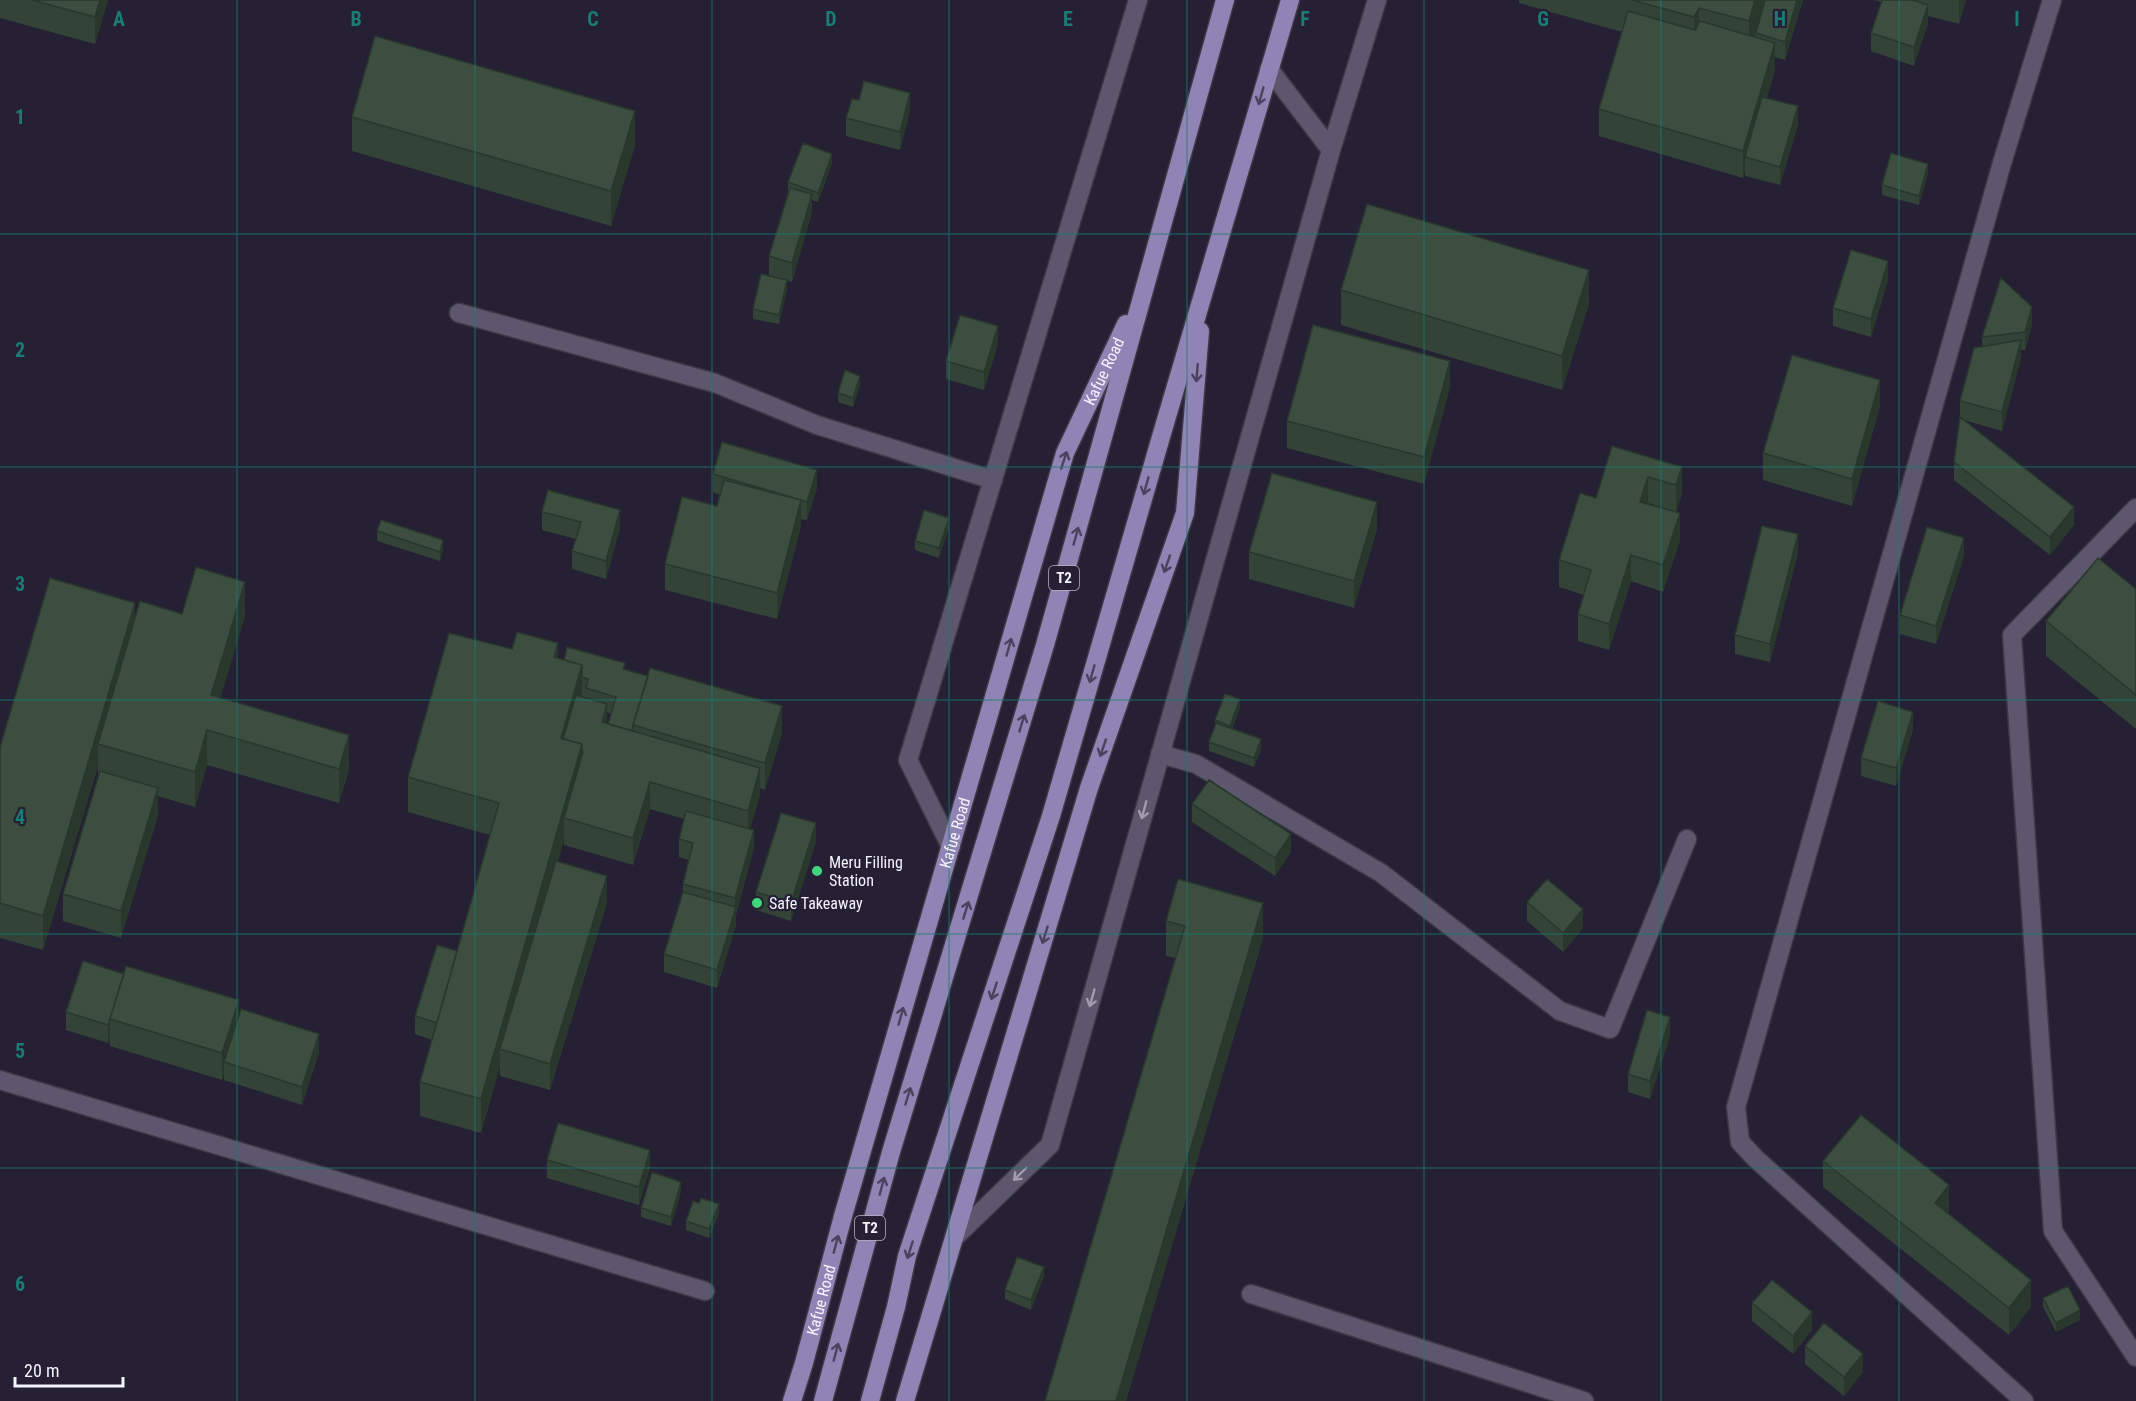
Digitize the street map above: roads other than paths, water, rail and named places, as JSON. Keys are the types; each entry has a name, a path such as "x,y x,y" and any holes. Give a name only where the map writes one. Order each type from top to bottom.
{"main road":[{"name":"Kafue Road","path":"823,1401 891,1152 1045,645 1225,0"},
{"path":"870,1401 896,1307 907,1256 1051,816 1290,0"},
{"name":"Kafue Road","path":"792,1401 843,1216 1065,453 1148,276"},
{"path":"905,1401 1089,788 1185,513 1203,294"}],"street":[{"path":"951,847 908,760 1138,0"},
{"path":"954,1238 1050,1145 1331,150 1377,0"},
{"path":"2024,1401 1755,1158 1740,1142 1736,1107 1996,186 2052,0"},
{"path":"1269,69 1331,150"},
{"path":"459,313 715,383 817,424 993,480"},
{"path":"2136,508 2012,635 2053,1231 2136,1357"},
{"path":"1160,754 1196,764 1381,873 1560,1011 1610,1029 1686,839"},
{"path":"0,1080 705,1291"},
{"path":"1251,1294 1584,1401"}],"place":[{"name":"Meru Filling Station","path":"817,871"},
{"name":"Safe Takeaway","path":"757,903"}]}
